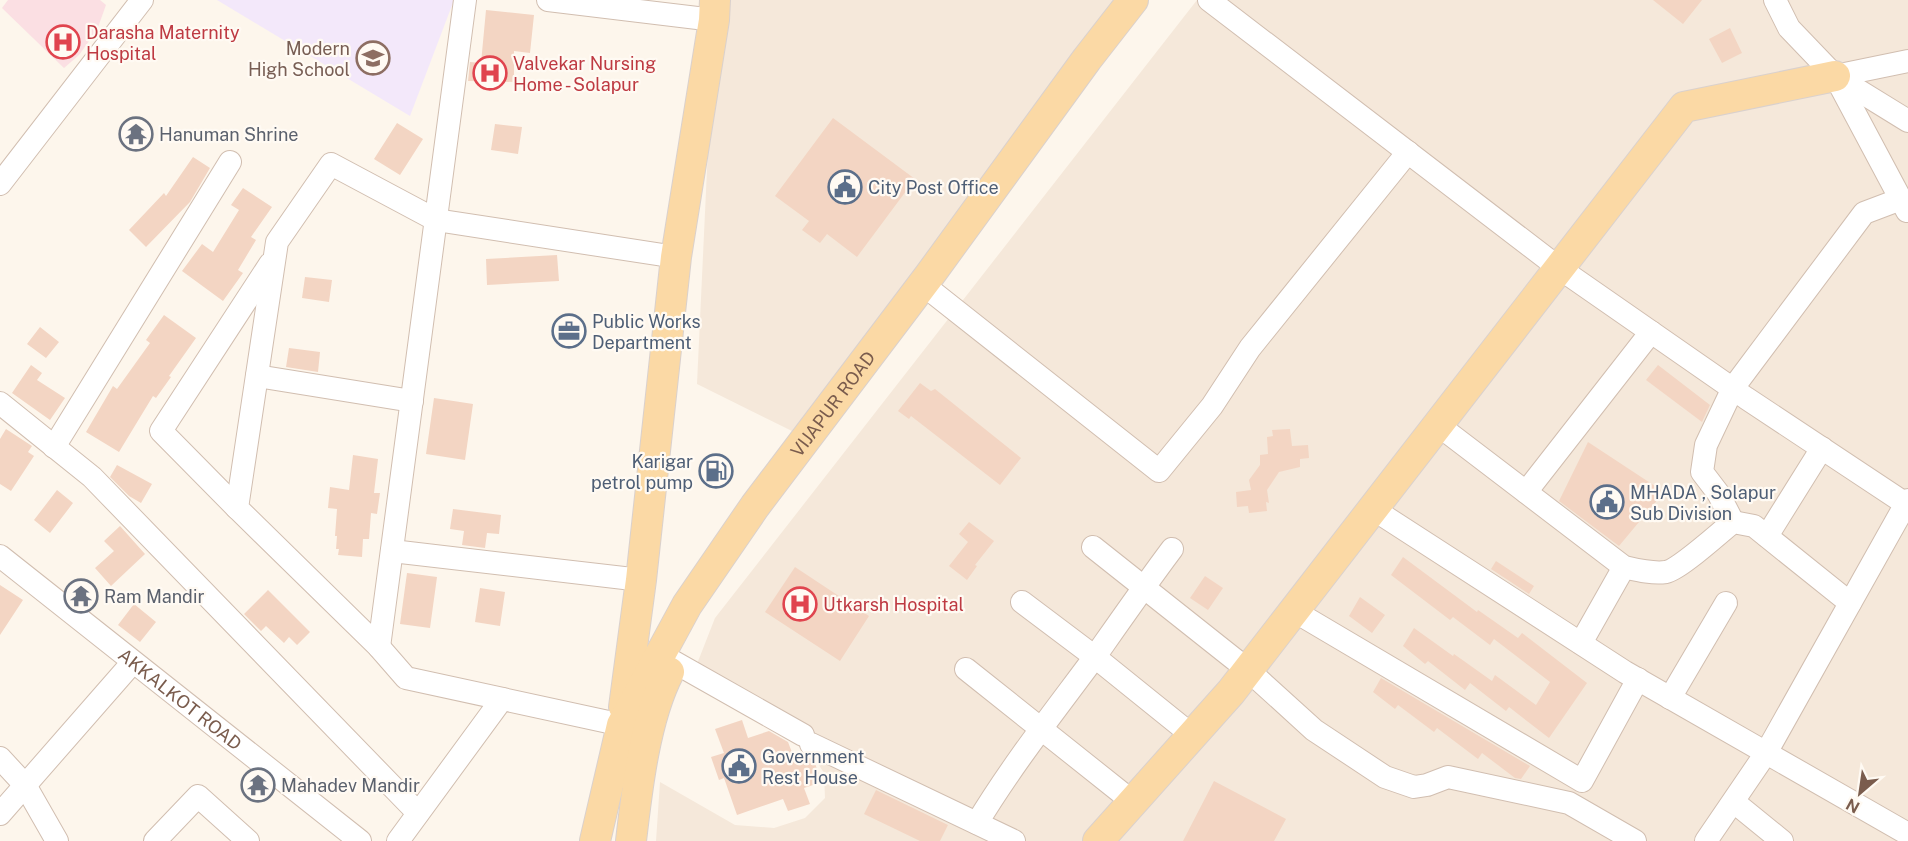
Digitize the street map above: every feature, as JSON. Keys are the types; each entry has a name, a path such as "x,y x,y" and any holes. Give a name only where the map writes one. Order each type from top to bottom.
{"main road":[{"name":"VIJAPUR ROAD","path":"595,841 636,728 687,605 755,506 1133,0"},
{"name":"VIJAPUR ROAD","path":"631,841 636,801 636,728 654,705 699,617 769,513 935,294 1079,98 1156,0"},
{"path":"636,728 640,580 676,257 715,10"},
{"path":"1098,841 1193,736 1248,670 1684,107 1835,76"}],"street":[{"path":"0,184 142,0"},
{"path":"380,647 465,0"},
{"path":"548,0 715,10"},
{"path":"1209,0 1559,268 1822,448 1907,502 1766,753 1706,841"},
{"path":"1775,0 1789,28 1835,76 1908,121"},
{"path":"1835,76 1908,61"},
{"path":"1733,522 1718,493 1702,472 1706,445 1733,388 1864,213 1904,205 1835,76"},
{"path":"935,294 1159,471 1212,406 1250,348 1408,152"},
{"path":"54,447 230,162"},
{"path":"237,508 277,242 331,164 436,220 676,257"},
{"path":"274,258 161,431 380,647 406,678 636,728"},
{"path":"1526,492 1651,332"},
{"path":"257,376 412,401"},
{"path":"0,404 92,477 418,813"},
{"path":"1438,425 1624,567 1645,572 1667,572 1733,522 1754,526 1850,603"},
{"path":"1767,536 1822,448"},
{"path":"1372,509 1638,680 1908,834"},
{"path":"1093,547 1248,670 1314,730 1385,777 1414,787 1448,777 1569,803 1635,841"},
{"path":"977,823 1000,784 1173,549"},
{"path":"392,551 640,580"},
{"name":"AKKALKOT ROAD","path":"0,556 359,841"},
{"path":"1581,644 1624,567"},
{"path":"1022,602 1193,736"},
{"path":"1670,698 1726,603"},
{"path":"1294,611 1582,781 1638,680"},
{"path":"0,814 133,662"},
{"path":"674,662 808,739 1014,841"},
{"path":"966,669 1133,802"},
{"path":"398,841 502,699"},
{"path":"0,758 25,785 57,841"},
{"path":"155,841 198,796 248,841"},
{"path":"1734,802 1782,841"}],"shaded area":[{"name":"Darasha Maternity Hospital","path":"8,0 100,0 106,5 97,30 79,55 64,68 2,8"},
{"name":"Modern High School","path":"217,0 454,0 410,116"},
{"path":"711,0 1134,0 792,431 697,384 714,20"},
{"path":"1197,0 1908,0 1908,841 656,841 660,782 735,825 774,828 805,818 825,798 824,773 803,740 695,669 715,618"}],"building":[{"path":"1653,0 1702,0 1683,24"},
{"path":"486,10 534,15 530,53 514,51 514,82 468,81 470,62 481,63"},
{"path":"1730,28 1742,53 1722,63 1709,39"},
{"name":"City Post Office","path":"833,118 915,179 857,257 827,234 820,243 802,230 809,221 775,196"},
{"path":"397,123 423,139 400,175 374,159"},
{"path":"495,124 522,127 518,154 491,150"},
{"path":"193,157 210,168 190,202 146,247 129,230 164,193 166,196"},
{"path":"243,188 272,207 251,237 256,240 238,270 243,273 223,301 182,271 202,244 213,252 239,210 231,205"},
{"path":"557,255 559,281 487,285 486,259"},
{"path":"305,277 332,280 329,302 302,298"},
{"path":"164,315 196,338 156,398 153,396 119,452 86,432 113,386 117,389 150,343 146,340"},
{"path":"40,327 59,342 46,358 27,344"},
{"path":"289,348 320,352 318,372 286,367"},
{"path":"31,365 42,373 37,380 65,398 50,420 12,393"},
{"path":"1658,365 1710,405 1702,422 1646,380"},
{"path":"920,383 931,391 935,389 1021,458 1000,485 911,416 909,419 898,411"},
{"path":"434,398 473,404 465,460 426,454"},
{"path":"6,429 32,446 28,452 34,456 11,491 0,484 0,439"},
{"path":"1290,429 1292,446 1308,445 1309,458 1300,459 1300,467 1279,472 1267,490 1269,503 1266,502 1267,511 1249,513 1248,506 1237,507 1236,492 1251,490 1249,480 1260,465 1260,455 1268,454 1267,437 1273,436 1272,430"},
{"name":"MHADA , Solapur Sub Division","path":"1588,442 1664,492 1619,546 1559,501"},
{"path":"353,455 378,459 374,493 380,493 377,514 371,513 369,539 363,539 362,557 338,555 337,536 335,536 337,509 328,508 330,487 349,490"},
{"path":"117,465 152,484 141,503 129,496 110,477"},
{"path":"57,490 73,503 50,533 34,520"},
{"path":"453,509 501,515 499,534 487,533 485,548 462,545 464,531 450,529"},
{"path":"969,522 994,541 975,565 977,566 967,580 949,566 968,542 959,534"},
{"path":"120,526 145,554 111,586 95,568 114,551 104,541"},
{"path":"1403,557 1477,612 1478,610 1518,638 1522,633 1587,683 1549,738 1509,707 1506,711 1470,683 1465,690 1428,661 1425,664 1403,646 1414,628 1492,681 1495,675 1536,705 1550,682 1494,639 1490,645 1453,617 1450,620 1391,575"},
{"path":"1496,561 1534,586 1529,594 1491,569"},
{"path":"795,567 869,616 840,661 765,612"},
{"path":"407,573 437,577 430,628 400,624"},
{"path":"1205,576 1223,588 1208,610 1190,598"},
{"path":"0,585 23,600 0,635"},
{"path":"480,588 505,592 500,626 475,622"},
{"path":"268,590 310,632 297,645 289,637 284,643 266,626 261,631 244,614"},
{"path":"1360,597 1385,615 1372,633 1349,616"},
{"path":"134,604 156,622 140,642 118,625"},
{"path":"1381,678 1530,766 1521,779 1515,778 1482,753 1478,759 1437,728 1434,732 1398,705 1395,709 1373,692"},
{"path":"742,720 748,738 769,731 788,742 796,763 810,758 814,761 822,782 804,788 810,804 788,811 783,799 737,815 724,778 719,780 711,757 724,753 715,729"},
{"path":"1214,781 1286,819 1274,841 1183,841"},
{"path":"876,790 948,825 940,841 920,841 864,814"}],"place":[{"name":"Darasha Maternity Hospital","path":"63,42"},
{"name":"Modern High School","path":"373,58"},
{"name":"Valvekar Nursing Home - Solapur","path":"490,73"},
{"name":"Hanuman Shrine","path":"136,134"},
{"name":"City Post Office","path":"845,187"},
{"name":"Public Works Department","path":"569,331"},
{"name":"Karigar petrol pump","path":"716,471"},
{"name":"MHADA , Solapur Sub Division","path":"1607,502"},
{"name":"Ram Mandir","path":"81,596"},
{"name":"Utkarsh Hospital","path":"800,604"},
{"name":"Government Rest House","path":"739,766"},
{"name":"Mahadev Mandir","path":"258,785"}]}
